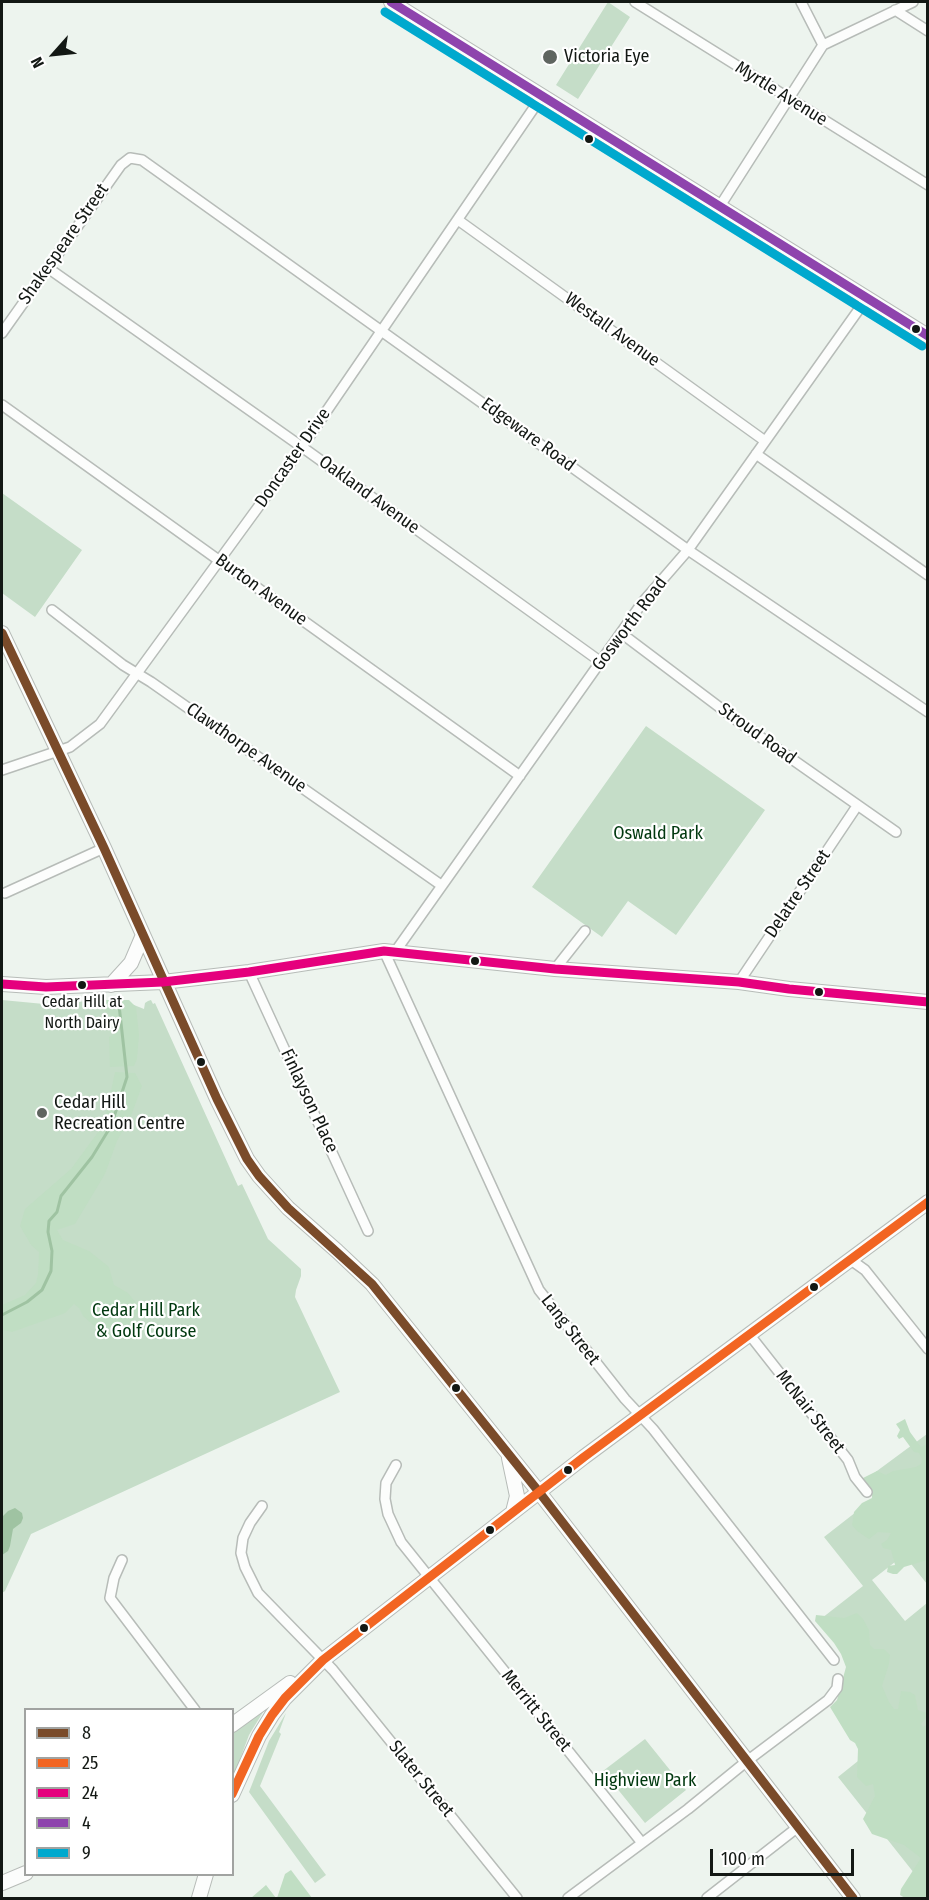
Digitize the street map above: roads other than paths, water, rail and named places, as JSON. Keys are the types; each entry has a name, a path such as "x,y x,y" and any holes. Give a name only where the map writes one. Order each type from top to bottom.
{"street":[{"path":"391,2 927,336"},
{"name":"Myrtle Avenue","path":"635,2 927,185"},
{"path":"801,2 822,45"},
{"path":"720,206 822,45 913,2"},
{"path":"895,10 927,31"},
{"name":"Doncaster Drive","path":"2,770 58,752 93,731 302,447 542,96"},
{"name":"Shakespeare Street","path":"2,333 121,165 130,159"},
{"name":"Edgeware Road","path":"130,159 142,160 688,550 927,712"},
{"name":"Westall Avenue","path":"458,220 765,441"},
{"name":"Oakland Avenue","path":"48,267 601,662"},
{"name":"Gosworth Road","path":"390,951 520,776 642,603 688,550 867,298"},
{"name":"Burton Avenue","path":"2,405 520,776"},
{"path":"756,454 927,575"},
{"name":"Clawthorpe Avenue","path":"52,610 123,665 151,682 441,885"},
{"path":"2,633 104,848 233,1134 259,1176 288,1208 372,1284 539,1491 853,1899"},
{"name":"Stroud Road","path":"621,633 740,722 896,832"},
{"name":"Delatre Street","path":"739,982 857,806"},
{"path":"5,893 104,848"},
{"path":"555,969 585,931"},
{"path":"111,985 131,963 143,935"},
{"path":"2,984 46,987 163,982 390,951 555,969 739,982 927,1002"},
{"name":"Lang Street","path":"390,951 539,1290 625,1400 653,1429 834,1660"},
{"name":"Finlayson Place","path":"249,972 368,1230"},
{"path":"234,1724 323,1659 539,1491 927,1202"},
{"path":"851,1260 865,1270 927,1349"},
{"name":"McNair Street","path":"749,1334 848,1460 855,1477 867,1492"},
{"path":"507,1453 517,1496 513,1512"},
{"name":"Merritt Street","path":"396,1466 386,1483 386,1499 388,1514 401,1542 642,1844"},
{"name":"Slater Street","path":"262,1506 250,1522 243,1538 241,1553 258,1593 323,1659 517,1899"},
{"path":"122,1560 114,1578 110,1598 193,1708"},
{"path":"234,1791 259,1736 272,1715 285,1698 323,1659"},
{"path":"568,1899 828,1700 837,1688 838,1679"},
{"path":"707,1899 798,1827"},
{"path":"2,1883 24,1874"},
{"path":"199,1899 206,1876"}],"waterway":[{"path":"2,1315 27,1302 42,1290 51,1271 49,1221 57,1212 61,1196 92,1157 111,1126 127,1077 119,1005"}],"place":[{"name":"Victoria Eye","path":"550,57"},
{"name":"Cedar Hill at North Dairy","path":"82,985"},
{"name":"Cedar Hill Recreation Centre","path":"42,1113"}],"park label":[{"name":"Oswald Park","path":"658,834"},
{"name":"Cedar Hill Park & Golf Course","path":"146,1321"},
{"name":"Highview Park","path":"645,1781"}]}
